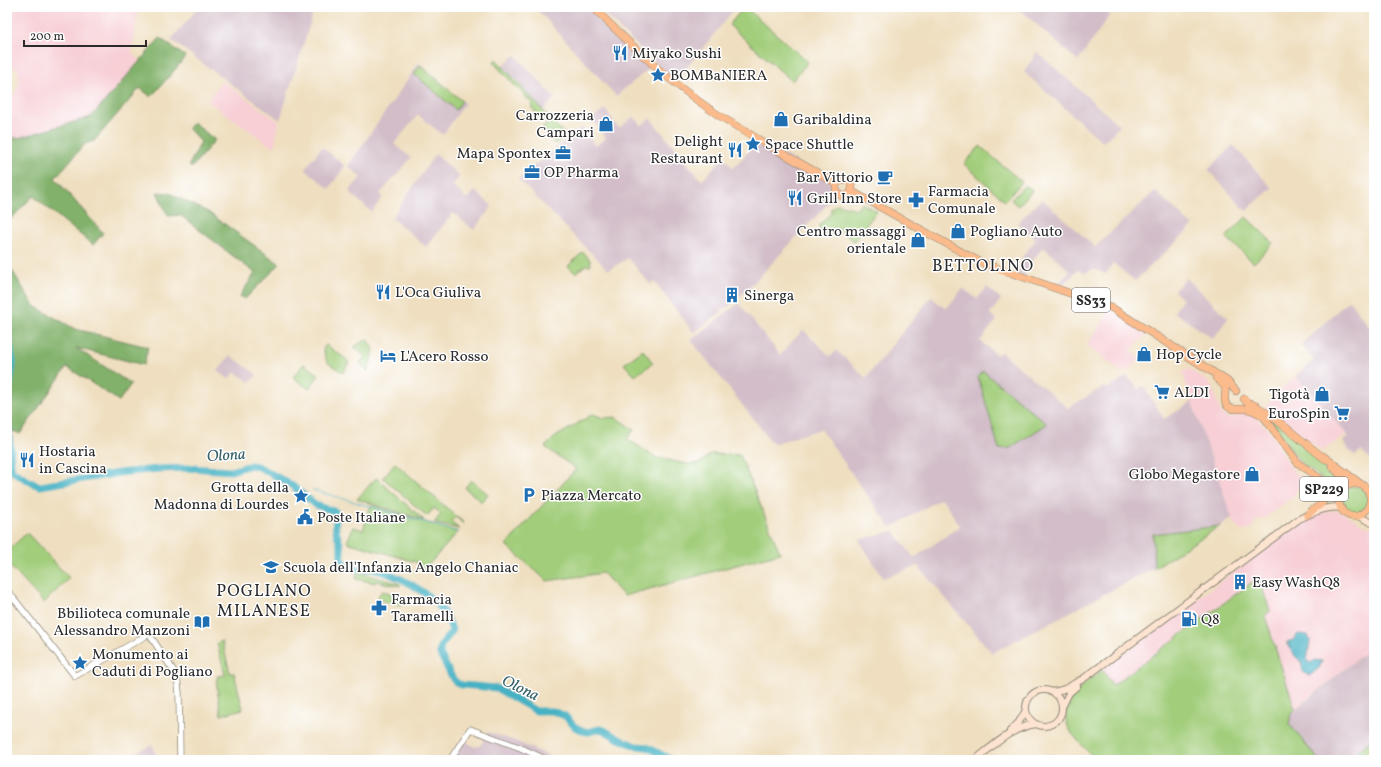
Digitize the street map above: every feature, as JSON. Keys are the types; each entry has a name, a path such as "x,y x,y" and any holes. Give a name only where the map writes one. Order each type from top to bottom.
{"main road":[{"path":"594,7 655,67 694,97 724,118 837,184"},
{"path":"842,180 849,181 852,185 851,192 848,195 841,195 836,190 837,184 842,180"},
{"name":"SS33","path":"851,192 980,262 1112,308 1144,327 1198,363"},
{"path":"1198,363 1227,382 1236,391 1241,393 1247,402 1273,416 1369,491 1371,505 1368,518 1373,524"},
{"path":"1198,363 1223,384 1226,390 1224,399 1226,405 1230,409 1249,410 1264,417 1301,466 1332,487 1339,502 1348,514 1358,516 1373,524"},
{"path":"1226,395 1229,391 1236,391"},
{"path":"1237,409 1242,405 1244,399"},
{"path":"1323,456 1339,474 1353,484 1361,485"},
{"name":"SP229","path":"975,760 1008,734 1019,722 1026,710 1027,702 1033,694 1044,690 1052,692 1068,688 1083,679 1288,527 1308,515 1323,503 1325,493 1324,488 1321,484 1304,472 1301,466"},
{"path":"1339,502 1343,488 1353,484"},
{"name":"SP229","path":"1308,515 1326,509 1339,502"},
{"path":"1358,516 1371,505"},
{"name":"SP229","path":"1008,734 1022,727 1036,724 1045,726 1055,722 1061,714 1062,708 1069,693 1083,679"},
{"path":"1052,692 1060,699 1062,708"},
{"path":"1026,710 1028,716 1036,724"}],"street":[{"path":"7,590 75,676 149,634 177,676 179,693 180,760"},
{"path":"450,760 470,729 548,760"}],"shaded area":[{"path":"7,7 138,7 132,53 140,61 91,117 18,138 7,138 7,102 17,90 19,80 18,71 7,60"},
{"path":"199,7 315,7 280,120 171,40"},
{"path":"535,7 590,7 651,67 616,96"},
{"path":"597,7 736,7 675,82"},
{"path":"1017,7 1099,7 1110,15 1078,61"},
{"path":"1037,52 1120,126 1103,142 1024,72"},
{"path":"515,55 555,98 543,111 503,66"},
{"path":"419,63 465,103 443,135 418,115 394,144 411,158 380,194 383,196 372,212 349,192 361,177 348,166"},
{"path":"222,81 279,122 274,148 207,101"},
{"path":"605,109 619,128 634,116 641,126 650,118 702,181 723,157 733,168 759,141 841,187 833,198 748,289 694,333 654,281 650,284 628,258 608,270 518,179 582,127 595,146 606,138 592,119"},
{"path":"1233,145 1272,188 1246,211 1208,170"},
{"path":"322,147 345,166 329,189 305,169"},
{"path":"435,154 460,176 452,185 467,199 475,191 492,206 474,230 453,213 426,247 392,218"},
{"path":"1155,191 1193,226 1135,281 1113,263 1106,274 1094,269 1084,273 1078,270 1059,288 1055,287 1070,271 1043,247 1031,263 1024,277 1017,274 1023,256 1036,239 1017,223 1042,199 1095,247"},
{"path":"1186,278 1228,318 1213,339 1174,312 1183,299 1174,291"},
{"path":"987,287 1001,299 990,314 997,320 980,341 997,355 1001,352 1068,408 1103,387 1107,389 1127,376 1138,389 1143,386 1164,419 1192,402 1232,518 1220,526 1153,534 1154,568 992,653 918,566 883,578 859,540 894,531 914,558 960,526 943,500 940,499 891,528 821,429 773,444 691,340 739,303 780,355 803,330 830,356 837,351 866,378 931,297 946,309 963,288 977,299"},
{"path":"1349,300 1374,333 1374,461 1361,451 1355,455 1349,451 1343,441 1349,437 1296,376 1314,360 1301,345"},
{"path":"1111,309 1148,333 1131,350 1140,360 1123,373 1087,345"},
{"path":"230,355 257,375 250,382 235,372 229,379 218,371"},
{"path":"1189,369 1211,384 1221,414 1230,419 1244,412 1255,414 1263,426 1265,425 1296,475 1300,475 1300,483 1295,495 1265,518 1255,521 1252,528 1249,530 1241,531 1234,525 1182,372"},
{"path":"1296,376 1347,435 1322,451 1265,408 1278,392"},
{"path":"1334,510 1342,512 1374,529 1374,645 1295,709 1265,615 1270,611 1258,577 1112,685 1102,670 1303,520 1311,515"},
{"path":"1374,645 1374,738 1347,760 1319,760 1289,724 1291,713"},
{"path":"488,732 515,741 558,760 453,760 465,741 475,747 481,745"},
{"path":"152,745 158,759 156,760 120,760"}],"green space":[{"path":"744,7 808,62 792,81 729,25"},
{"path":"160,38 186,57 151,97 140,88 94,141 85,144 55,178 103,233 93,245 33,196 7,223 7,138 18,138 91,117"},
{"path":"496,59 565,135 555,144 542,129 547,124 531,107 533,105 494,63"},
{"path":"420,65 462,101 456,110 414,74"},
{"path":"193,122 215,140 191,168 189,165 201,142 188,128"},
{"path":"980,146 1022,182 1005,201 964,164"},
{"path":"1025,185 1032,191 1018,206 1011,200"},
{"path":"157,192 169,193 208,212 280,264 245,299 240,296 255,273 180,215 168,216"},
{"path":"861,203 877,211 854,241 838,228 830,237 818,226 831,213 831,209 837,204 857,209"},
{"path":"1246,217 1273,243 1254,263 1226,237"},
{"path":"583,252 590,260 591,265 589,267 587,264 575,273 568,266"},
{"path":"7,259 10,267 34,306 75,329 148,347 144,365 76,348 131,384 119,401 67,367 20,434 7,428"},
{"path":"367,339 374,350 368,371 360,364 365,356 354,347"},
{"path":"326,345 346,359 349,363 343,373 327,362 323,349"},
{"path":"643,350 653,363 635,376 624,364"},
{"path":"304,364 319,375 309,389 293,377"},
{"path":"983,371 1047,424 1010,448 999,449 978,376"},
{"path":"593,414 603,418 615,417 634,430 627,439 659,459 661,457 688,464 699,463 711,454 740,455 780,553 624,596 603,573 547,581 506,545 576,469 545,447 554,438"},
{"path":"1272,419 1330,466 1345,484 1337,490 1300,462 1271,420"},
{"path":"395,463 463,522 463,524 456,517 451,522 459,529 434,523 441,514 434,508 427,516 383,478"},
{"path":"376,478 424,520 357,499"},
{"path":"471,480 488,494 482,502 465,488"},
{"path":"1351,486 1361,487 1367,493 1368,506 1357,514 1348,512 1342,505 1341,496 1343,492"},
{"path":"371,505 458,532 422,572 419,563 347,542 353,527 363,530"},
{"path":"1220,526 1154,568 1153,534"},
{"path":"27,533 69,578 44,603 7,563 7,551"},
{"path":"357,572 400,584 400,586 356,579"},
{"path":"1259,577 1270,611 1265,616 1295,709 1291,713 1289,724 1319,760 1096,760 1074,736 1066,722 1068,704 1073,696 1102,670 1113,685"},
{"path":"383,591 401,596 403,599 401,605 399,606 380,600 378,598 380,593"},
{"path":"222,641 230,673 234,673 243,709 221,715 216,680 218,680 217,676 225,675 217,643"},
{"path":"1374,738 1374,760 1347,760"}],"water":[{"path":"1298,634 1308,635 1310,641 1307,661 1311,663 1315,660 1322,661 1319,668 1311,675 1304,673 1301,663 1287,643 1293,640"}],"waterway":[{"name":"Olona","path":"7,327 13,363 7,393"},
{"name":"Olona","path":"7,422 9,428 12,471 40,486 119,473 158,469 192,468 231,471 251,465 259,467 290,484 316,505 336,512 336,532 341,548 341,557 346,565 354,568 373,569 388,574 412,585 433,600 448,620 452,631 442,644 440,654 453,679 457,683 462,685 496,688 536,711 553,711 565,716 575,727 584,731 604,730 619,739 636,746 647,747 672,760"},
{"path":"313,490 458,532"}],"place":[{"name":"Miyako Sushi","path":"620,53"},
{"name":"BOMBaNIERA","path":"658,75"},
{"name":"Garibaldina","path":"781,119"},
{"name":"Carrozzeria Campari","path":"606,124"},
{"name":"Space Shuttle","path":"753,144"},
{"name":"Delight Restaurant","path":"735,150"},
{"name":"Mapa Spontex","path":"563,153"},
{"name":"OP Pharma","path":"532,172"},
{"name":"Bar Vittorio","path":"885,177"},
{"name":"Grill Inn Store","path":"795,198"},
{"name":"Farmacia Comunale","path":"916,200"},
{"name":"Pogliano Auto","path":"958,231"},
{"name":"Centro massaggi orientale","path":"918,240"},
{"name":"L'Oca Giuliva","path":"383,292"},
{"name":"Sinerga","path":"732,295"},
{"name":"Hop Cycle","path":"1144,354"},
{"name":"L'Acero Rosso","path":"388,356"},
{"name":"ALDI","path":"1162,392"},
{"name":"Tigotà","path":"1322,394"},
{"name":"EuroSpin","path":"1342,413"},
{"name":"Hostaria in Cascina","path":"27,460"},
{"name":"Globo Megastore","path":"1252,474"},
{"name":"Piazza Mercato","path":"529,495"},
{"name":"Grotta della Madonna di Lourdes","path":"301,496"},
{"name":"Poste Italiane","path":"305,517"},
{"name":"Scuola dell'Infanzia Angelo Chaniac","path":"271,567"},
{"name":"Easy WashQ8","path":"1240,582"},
{"name":"Farmacia Taramelli","path":"379,608"},
{"name":"Q8","path":"1189,619"},
{"name":"Bbilioteca comunale Alessandro Manzoni","path":"202,622"},
{"name":"Monumento ai Caduti di Pogliano","path":"80,663"}],"district":[{"name":"BETTOLINO","path":"983,265"},
{"name":"POGLIANO MILANESE","path":"264,600"}]}
